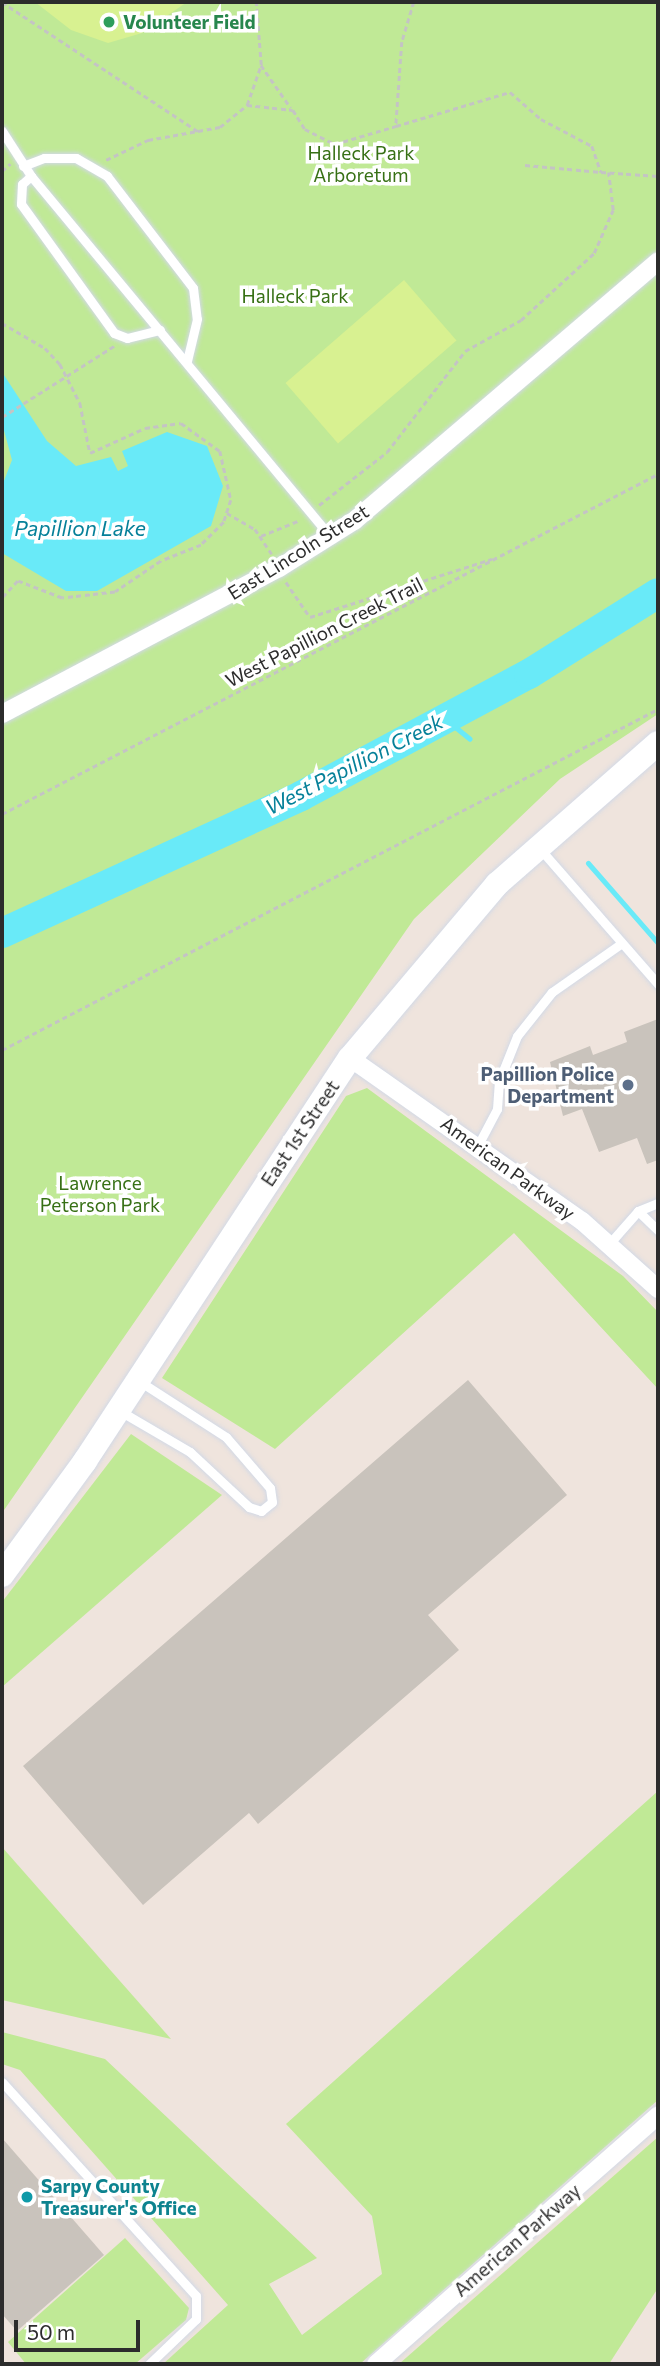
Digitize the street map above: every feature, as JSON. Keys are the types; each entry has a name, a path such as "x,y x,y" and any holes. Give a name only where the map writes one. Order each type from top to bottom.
{"main road":[{"name":"East 1st Street","path":"2,1575 118,1409 350,1058 462,921 537,846 655,751"}],"street":[{"name":"East Lincoln Street","path":"2,714 279,568 330,536 381,500 658,261"},
{"name":"American Parkway","path":"350,1058 478,1145 609,1244 658,1289"},
{"name":"American Parkway","path":"376,2364 658,2115"}],"lane":[{"path":"2,131 31,176 330,536"},
{"path":"23,166 44,158 76,159 94,167 193,288 197,319 187,361"},
{"path":"31,176 22,184 21,204 70,278 114,333 127,338 160,330"},
{"path":"537,846 658,984"},
{"path":"478,1145 497,1109 499,1081 517,1036 552,992 622,943"},
{"path":"609,1244 638,1211 658,1203"},
{"path":"638,1211 658,1230"},
{"path":"118,1409 179,1444 249,1507 261,1511 272,1502 270,1488 226,1437 137,1380"},
{"path":"2,2082 196,2296 196,2319 149,2364"}],"path":[{"path":"2,2 201,134"},
{"path":"94,167 148,140 201,134 220,127 247,105 261,65 256,2"},
{"path":"396,126 402,42 414,2"},
{"path":"261,65 305,129 335,144 510,92 541,119 592,146 601,172"},
{"path":"247,105 292,110"},
{"path":"525,166 658,176"},
{"path":"319,505 387,452 465,351 521,320 593,253 613,210 608,172"},
{"path":"2,323 45,348 68,377 90,453 164,423 181,423 209,439 227,463 227,513 201,545 160,561 115,592 62,598 18,581 2,597"},
{"path":"2,417 127,338"},
{"name":"West Papillion Creek Trail","path":"2,814 658,474"},
{"path":"227,513 261,536 301,611 310,617 498,558"},
{"path":"261,536 303,518"},
{"path":"2,1050 658,709"}],"green space":[{"path":"2,2 658,2 658,714 560,779 414,919 2,1513"},
{"name":"Volunteer Field","path":"35,2 187,2 142,33 108,43 71,30"},
{"path":"404,280 456,340 338,443 286,383"},
{"path":"367,1088 623,1276 658,1312 658,1389 514,1233 275,1449 162,1378 346,1096"},
{"path":"131,1434 222,1495 2,1687 2,1602"},
{"path":"658,1791 658,2100 360,2364 163,2364 228,2305 20,2070 2,2064 2,2032 105,2059 317,2258 269,2284 302,2335 382,2274 372,2216 286,2124"},
{"path":"2,1847 171,2039 2,2000"},
{"path":"658,2137 658,2288 609,2364 399,2364"},
{"path":"125,2238 189,2308 186,2320 135,2364 26,2364 8,2342"}],"water":[{"name":"Papillion Lake","path":"2,372 47,441 76,466 111,457 118,471 128,466 122,451 167,432 207,446 223,486 211,526 97,591 66,591 2,553 2,486 12,460 2,423"}],"building":[{"path":"658,1019 658,1160 647,1164 637,1138 599,1152 582,1109 563,1116 550,1062 590,1046 593,1055 627,1042 624,1032"},
{"path":"468,1380 567,1495 428,1615 459,1650 258,1824 249,1813 143,1905 23,1766"},
{"name":"Sarpy County Treasurer's Office","path":"2,2138 104,2255 17,2331 2,2314"}],"waterway":[{"name":"West Papillion Creek","path":"2,933 301,796 529,674 658,593"},
{"path":"444,718 470,739"},
{"path":"588,863 658,943"}],"place":[{"name":"Volunteer Field","path":"109,22"},
{"name":"Papillion Police Department","path":"628,1085"},
{"name":"Sarpy County Treasurer's Office","path":"27,2197"}],"park label":[{"name":"Halleck Park Arboretum","path":"361,164"},
{"name":"Halleck Park","path":"295,296"},
{"name":"Lawrence Peterson Park","path":"100,1194"}]}
